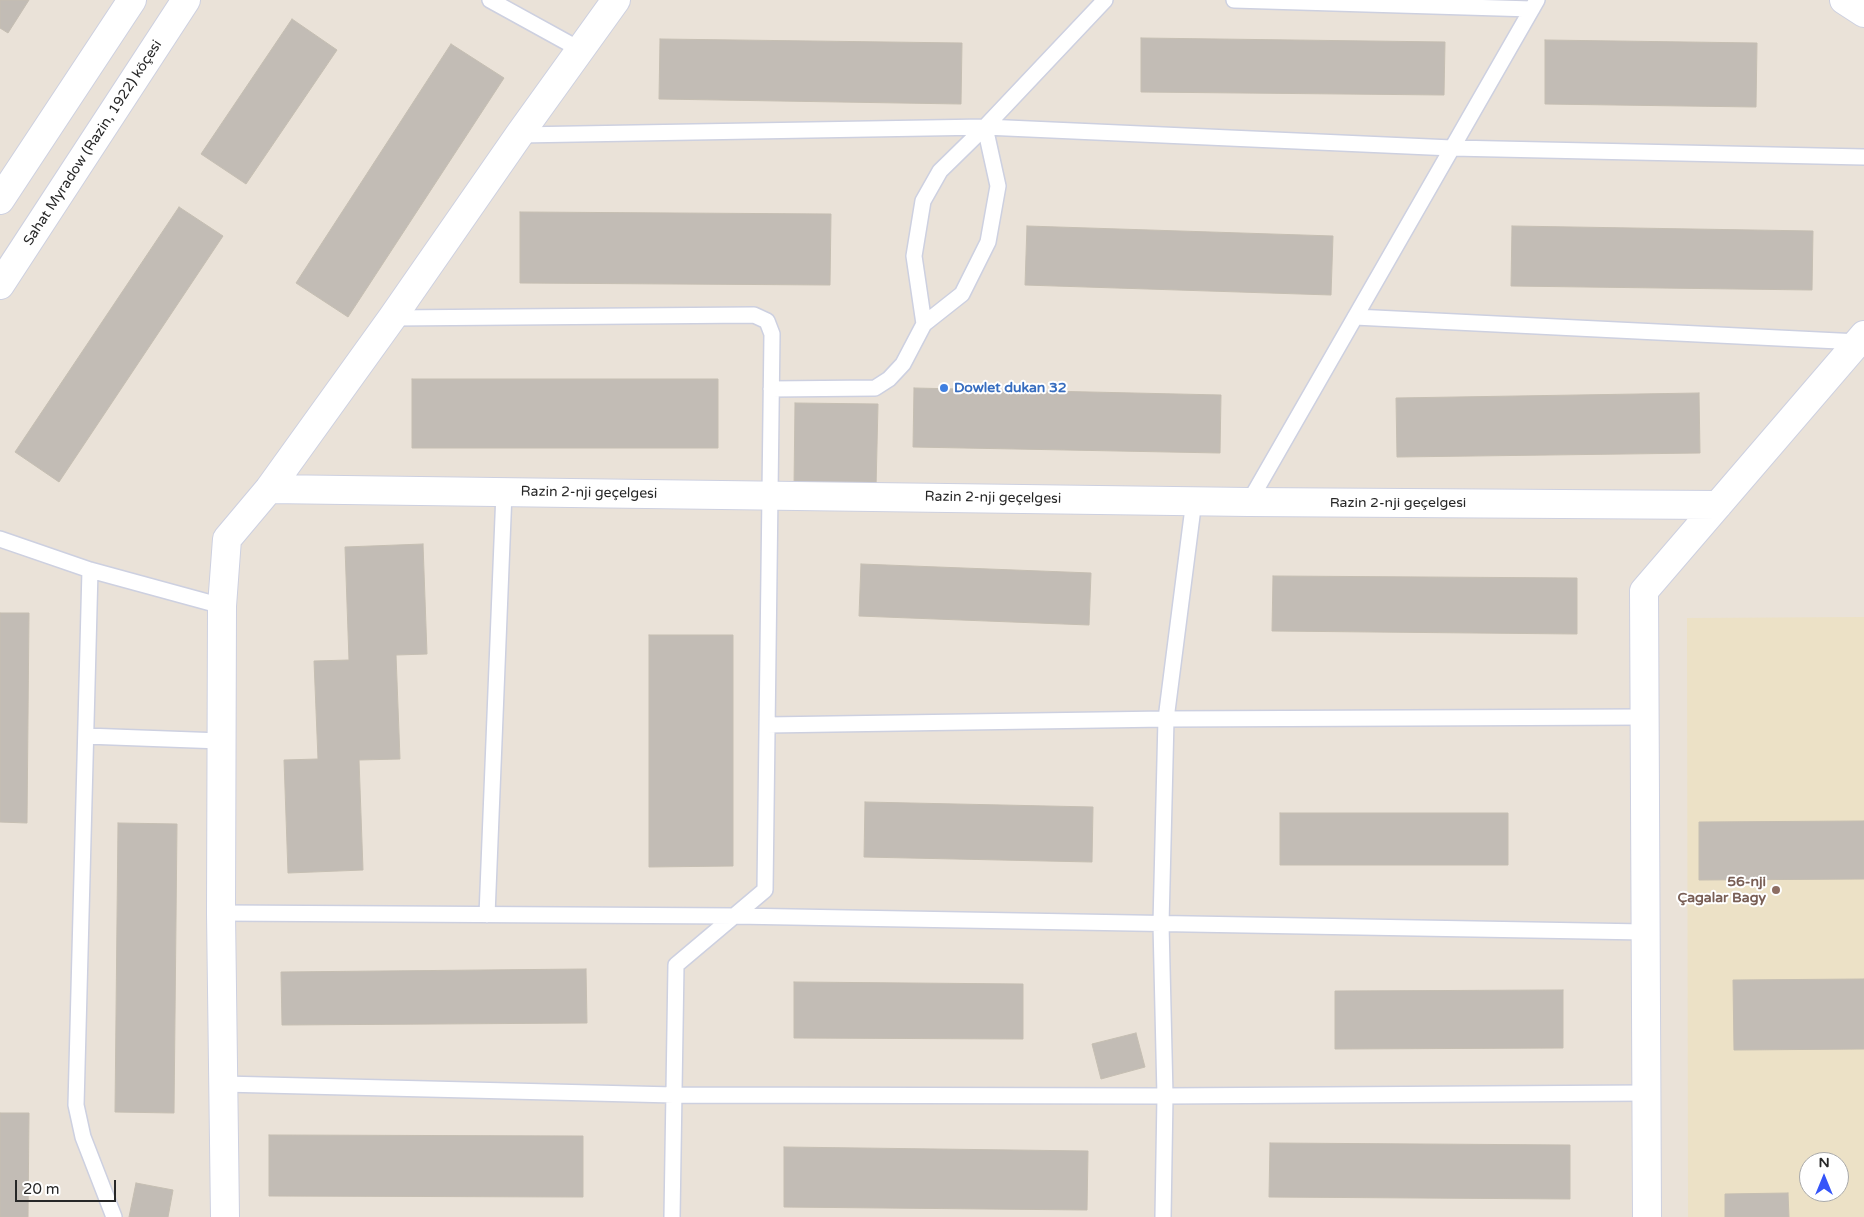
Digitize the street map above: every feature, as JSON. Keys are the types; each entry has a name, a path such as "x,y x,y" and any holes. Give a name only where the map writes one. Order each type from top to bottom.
{"street":[{"path":"0,200 132,0"},
{"name":"Sahat Myradow (Razin, 1922) köçesi","path":"0,285 186,0"},
{"path":"225,1217 221,741 222,606 227,539 269,489 392,318 579,49 616,0"},
{"path":"1844,0 1864,13"},
{"path":"1647,1217 1644,591 1862,341"},
{"name":"Razin 2-nji geçelgesi","path":"269,489 1249,502 1718,505"}],"lane":[{"path":"490,0 579,49"},
{"path":"924,324 914,256 923,202 940,171 1105,0"},
{"path":"1234,0 1534,4 1249,502"},
{"path":"772,389 875,388 889,380 903,364 924,324 962,294 988,242 998,186 984,127"},
{"path":"518,135 984,127 1452,148 1864,157"},
{"path":"392,318 754,315 766,321 772,334 765,890 676,965 672,1217"},
{"path":"1355,317 1862,341"},
{"path":"487,915 504,492"},
{"path":"1163,1217 1165,1096 1161,924 1166,719 1194,500"},
{"path":"0,538 90,570 222,606"},
{"path":"90,570 76,1105 83,1137 114,1217"},
{"path":"767,725 1166,719 1644,717"},
{"path":"86,736 221,741"},
{"path":"221,914 735,916 1645,932"},
{"path":"223,1084 674,1096 1165,1096 1646,1093"}],"shaded area":[{"name":"56-nji Çagalar Bagy","path":"1864,617 1864,1217 1688,1217 1687,618"}],"building":[{"path":"0,0 29,0 8,33 0,28"},
{"path":"292,19 337,50 246,184 201,154"},
{"path":"1141,38 1445,42 1444,95 1141,92"},
{"path":"660,39 962,43 961,104 659,99"},
{"path":"1545,40 1757,43 1756,107 1545,104"},
{"path":"451,44 504,78 348,317 296,283"},
{"path":"179,207 223,236 59,482 15,452"},
{"path":"520,212 831,214 830,285 520,283"},
{"path":"1027,226 1333,236 1331,295 1025,285"},
{"path":"1512,226 1813,231 1812,290 1511,286"},
{"path":"412,379 718,379 718,448 412,448"},
{"path":"914,388 1221,395 1220,453 913,447"},
{"path":"1699,393 1700,453 1397,457 1396,398"},
{"path":"795,403 878,404 876,488 794,486"},
{"path":"423,544 427,654 396,655 400,759 359,760 363,870 288,873 284,760 318,759 314,661 349,660 345,547"},
{"path":"861,564 1091,573 1089,625 859,616"},
{"path":"1273,576 1577,578 1577,634 1272,631"},
{"path":"0,613 29,613 27,823 0,822"},
{"path":"649,635 733,635 733,866 649,867"},
{"path":"865,802 1093,807 1092,862 864,857"},
{"path":"1280,813 1508,813 1508,865 1280,865"},
{"path":"1864,821 1864,879 1699,880 1699,822"},
{"path":"118,823 177,824 174,1113 115,1112"},
{"path":"586,969 587,1023 282,1025 281,972"},
{"path":"1864,979 1864,1049 1734,1050 1733,980"},
{"path":"794,982 1023,984 1023,1039 794,1038"},
{"path":"1563,990 1563,1048 1335,1049 1335,991"},
{"path":"1136,1033 1145,1067 1101,1079 1092,1044"},
{"path":"0,1113 29,1113 28,1217 0,1217"},
{"path":"269,1135 583,1136 583,1197 269,1196"},
{"path":"1270,1143 1570,1145 1570,1199 1269,1197"},
{"path":"784,1147 1088,1151 1087,1210 784,1207"},
{"path":"136,1183 173,1190 168,1217 129,1217"},
{"path":"1788,1193 1789,1217 1725,1217 1725,1194"}],"place":[{"name":"Dowlet dukan 32","path":"944,388"},
{"name":"56-nji Çagalar Bagy","path":"1776,890"}]}
